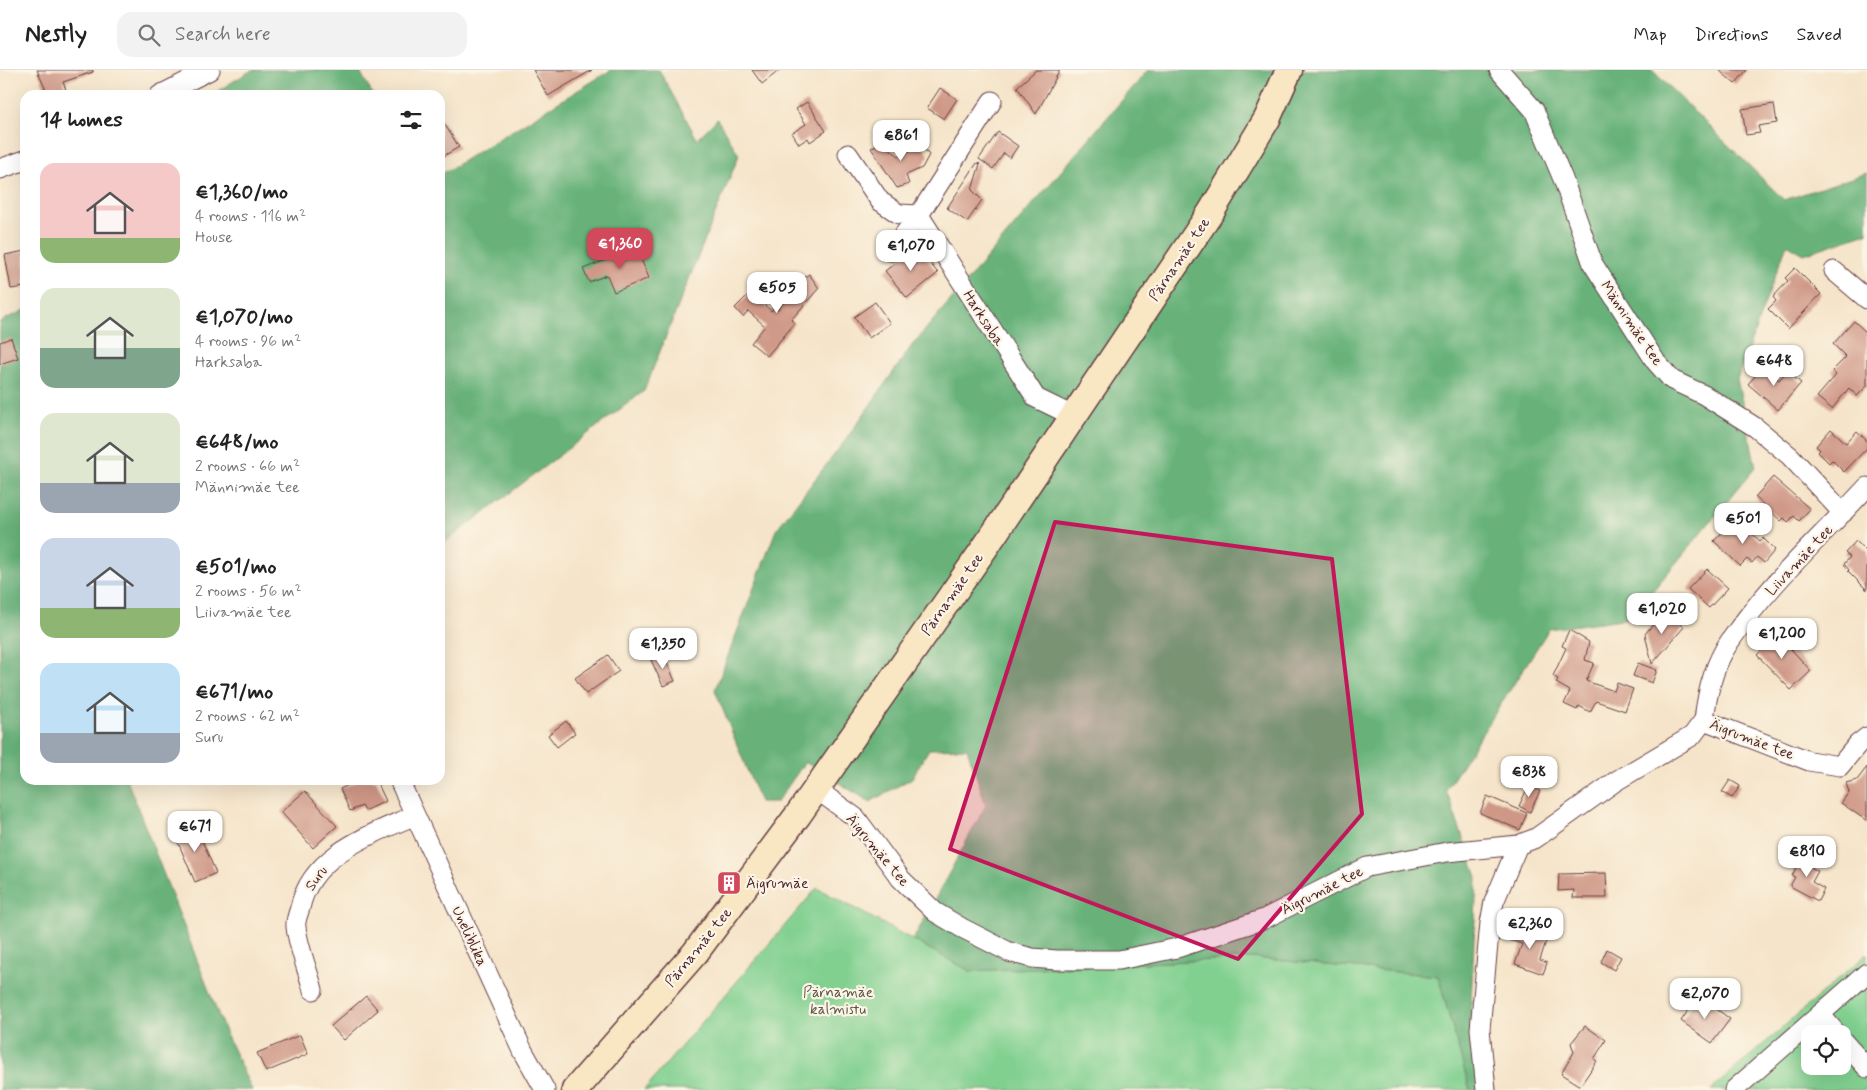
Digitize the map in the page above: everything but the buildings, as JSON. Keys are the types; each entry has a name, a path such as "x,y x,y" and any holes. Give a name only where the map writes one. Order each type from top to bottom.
{"main road":[{"name":"Pärnamäe tee","path":"575,1090 695,953 747,886 816,790 1073,416 1239,168 1267,118 1289,70"}],"street":[{"path":"170,90 210,70"},
{"name":"Männimäe tee","path":"1499,70 1534,110 1563,179 1593,264 1656,362 1672,380 1704,395 1755,427 1790,456 1843,513"},
{"path":"891,251 919,215 992,101"},
{"path":"848,154 880,201 900,214 919,215"},
{"path":"0,169 20,162"},
{"name":"Harksaba","path":"919,215 1036,398 1073,416"},
{"path":"1834,271 1867,299"},
{"name":"Liivamäe tee","path":"1704,720 1706,698 1715,671 1729,642 1770,590 1867,487"},
{"name":"Äigrumäe tee","path":"816,790 856,818 901,879 935,912 962,928 1009,952 1049,960 1119,960 1156,953 1264,919 1367,867 1447,852 1518,844 1542,834 1616,781 1692,736 1704,720 1809,761 1840,766 1858,744 1867,737"},
{"name":"Uneliblika","path":"401,785 523,1051 545,1090"},
{"name":"Suru","path":"313,990 296,926 302,899 309,885 332,857 355,842 415,815"},
{"path":"1486,1090 1480,1029 1490,923 1494,902 1518,844"},
{"path":"1734,1090 1867,973"},
{"path":"1820,1014 1829,1025"},
{"path":"1851,1050 1867,1068"}],"highlighted area":[{"path":"1055,522 1332,559 1362,814 1238,959 950,849"}],"green space":[{"path":"252,70 359,70 370,90 219,90"},
{"path":"611,70 659,70 697,139 717,119 739,155 644,391 445,542 445,172"},
{"path":"1148,70 1652,70 1784,200 1867,173 1867,233 1804,254 1787,244 1737,379 1756,467 1630,618 1549,629 1446,790 1477,877 1470,1024 1479,1090 1470,1090 1438,976 1255,958 970,971 913,940 986,805 967,748 929,749 912,778 870,802 805,762 777,802 760,802 715,690 776,530 847,438 913,344"},
{"path":"20,312 20,785 129,785 225,1032 252,1090 0,1090 0,322"},
{"name":"Pärnamäe kalmistu","path":"817,888 970,971 1255,958 1438,976 1470,1090 644,1090"},
{"path":"1867,954 1867,1090 1711,1090"}],"place":[{"name":"Äigrumäe","path":"729,883"}]}
